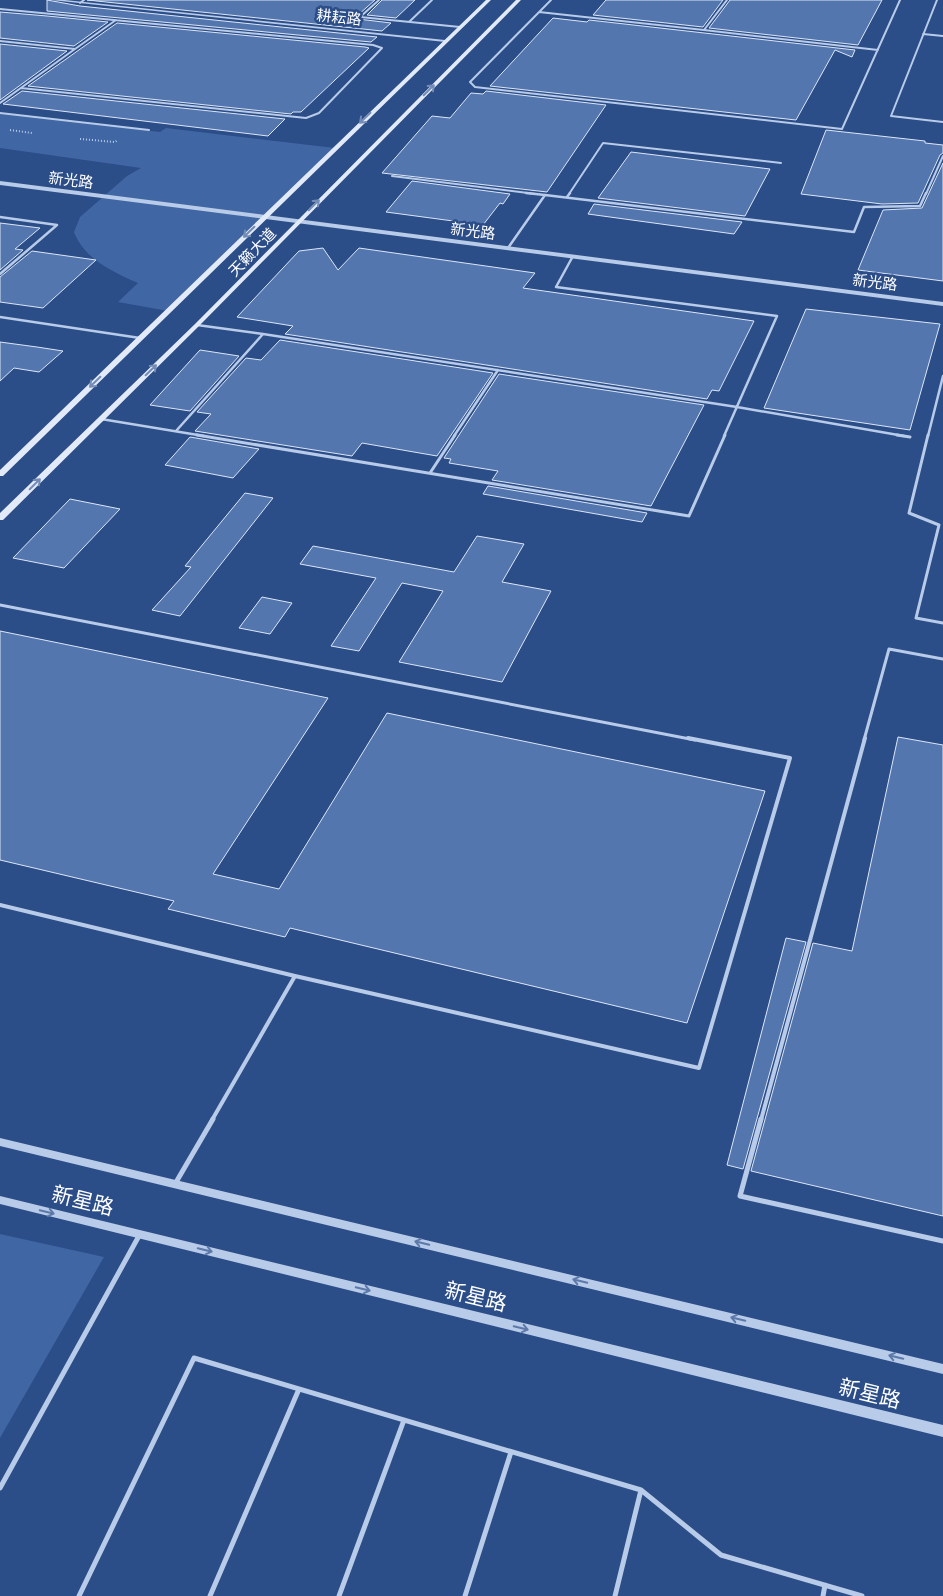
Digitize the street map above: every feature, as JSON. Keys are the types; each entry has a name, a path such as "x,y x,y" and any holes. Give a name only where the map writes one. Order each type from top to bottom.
{"main road":[{"name":"天籁大道","path":"0,474 489,0"},
{"name":"天籁大道","path":"0,518 197,325 519,0"}],"street":[{"name":"耕耘路","path":"53,0 82,1 445,41"},
{"name":"新光路","path":"0,183 943,304"},
{"name":"新星路","path":"0,1142 943,1369"},
{"name":"新星路","path":"0,1200 943,1431"}],"lane":[{"path":"379,0 360,17 460,27"},
{"path":"409,22 432,0"},
{"path":"552,0 470,82 475,87 842,129 900,0"},
{"path":"704,30 726,0"},
{"path":"937,0 891,116 943,122"},
{"path":"0,9 373,45 382,48 319,113 306,118 21,88"},
{"path":"539,12 878,50"},
{"path":"0,103 116,20"},
{"path":"923,34 943,36"},
{"path":"0,41 75,49"},
{"path":"0,113 149,130"},
{"path":"567,198 603,144 781,163"},
{"path":"392,176 854,232 864,207 920,206 943,156"},
{"path":"508,248 544,195"},
{"path":"0,217 57,224 0,274"},
{"path":"100,419 689,516 777,316 556,287 573,256"},
{"path":"0,317 140,338"},
{"path":"197,325 737,407 910,437"},
{"path":"176,431 263,334"},
{"path":"430,474 498,370"},
{"path":"943,376 909,513 941,526 916,618 943,623"},
{"path":"936,405 943,406"},
{"path":"0,605 790,758 699,1068 295,976 0,904"},
{"path":"943,660 889,649 740,1196 943,1241"},
{"path":"175,1184 295,976"},
{"path":"0,1488 140,1234"},
{"path":"79,1596 194,1358 641,1490 721,1555 862,1596"},
{"path":"210,1596 299,1389"},
{"path":"339,1596 404,1420"},
{"path":"465,1596 511,1452"},
{"path":"614,1596 641,1490"},
{"path":"823,1596 825,1585"}],"path":[{"path":"10,130 32,133"}],"shaded area":[{"path":"0,113 160,132 166,128 335,148 168,311 118,302 138,283 109,269 92,257 85,250 74,232 80,217 127,176 141,168 0,148"},
{"path":"0,1234 104,1257 0,1438"}],"building":[{"path":"47,0 80,6 377,37 371,42 47,11"},
{"path":"87,0 375,0 358,15 358,19 391,23 382,31"},
{"path":"382,0 415,0 396,18 367,15"},
{"path":"606,0 723,0 703,27 593,15"},
{"path":"730,0 882,0 858,45 709,28"},
{"path":"0,12 108,22 74,46 0,38"},
{"path":"553,18 587,22 589,20 855,50 852,57 835,50 796,120 490,86"},
{"path":"117,23 369,48 301,112 293,112 291,114 28,86"},
{"path":"0,44 67,51 0,100"},
{"path":"22,91 285,119 268,136 3,104"},
{"path":"486,91 606,105 547,192 382,173 432,116 450,118 471,93 483,94"},
{"path":"826,130 925,141 925,143 943,145 943,153 940,155 918,203 882,204 801,194"},
{"path":"631,152 770,169 745,216 598,198"},
{"path":"943,163 943,281 858,270 883,210 922,208"},
{"path":"412,181 510,194 503,204 500,203 483,225 386,212"},
{"path":"594,204 742,222 734,234 588,214"},
{"path":"0,223 40,228 15,249 23,250 0,270"},
{"path":"323,248 338,270 359,248 535,273 523,288 754,321 719,391 712,390 707,399 285,334 293,326 237,317 299,251"},
{"path":"32,251 96,260 43,308 0,302 0,277"},
{"path":"806,309 940,324 910,430 764,408"},
{"path":"280,340 493,373 437,456 362,443 352,456 195,431 211,414 197,412 246,358 261,360"},
{"path":"0,342 63,351 39,372 14,368 0,381"},
{"path":"200,350 239,356 190,411 150,405"},
{"path":"499,374 704,405 651,506 492,480 498,471 449,463 451,459 444,458"},
{"path":"190,437 259,449 233,478 165,465"},
{"path":"488,486 647,513 642,522 483,494"},
{"path":"245,493 273,498 180,616 152,610 191,567 185,566"},
{"path":"70,499 120,509 64,568 13,558"},
{"path":"477,536 524,544 502,582 551,591 502,682 399,662 443,591 402,583 359,651 331,646 376,578 300,564 313,546 454,572"},
{"path":"262,597 292,603 270,634 239,628"},
{"path":"0,631 328,698 213,874 279,889 387,713 765,791 687,1023 290,928 285,937 168,909 174,901 0,860"},
{"path":"898,737 943,745 943,1216 751,1171 813,943 852,951"},
{"path":"786,938 806,942 743,1169 727,1165"}]}
